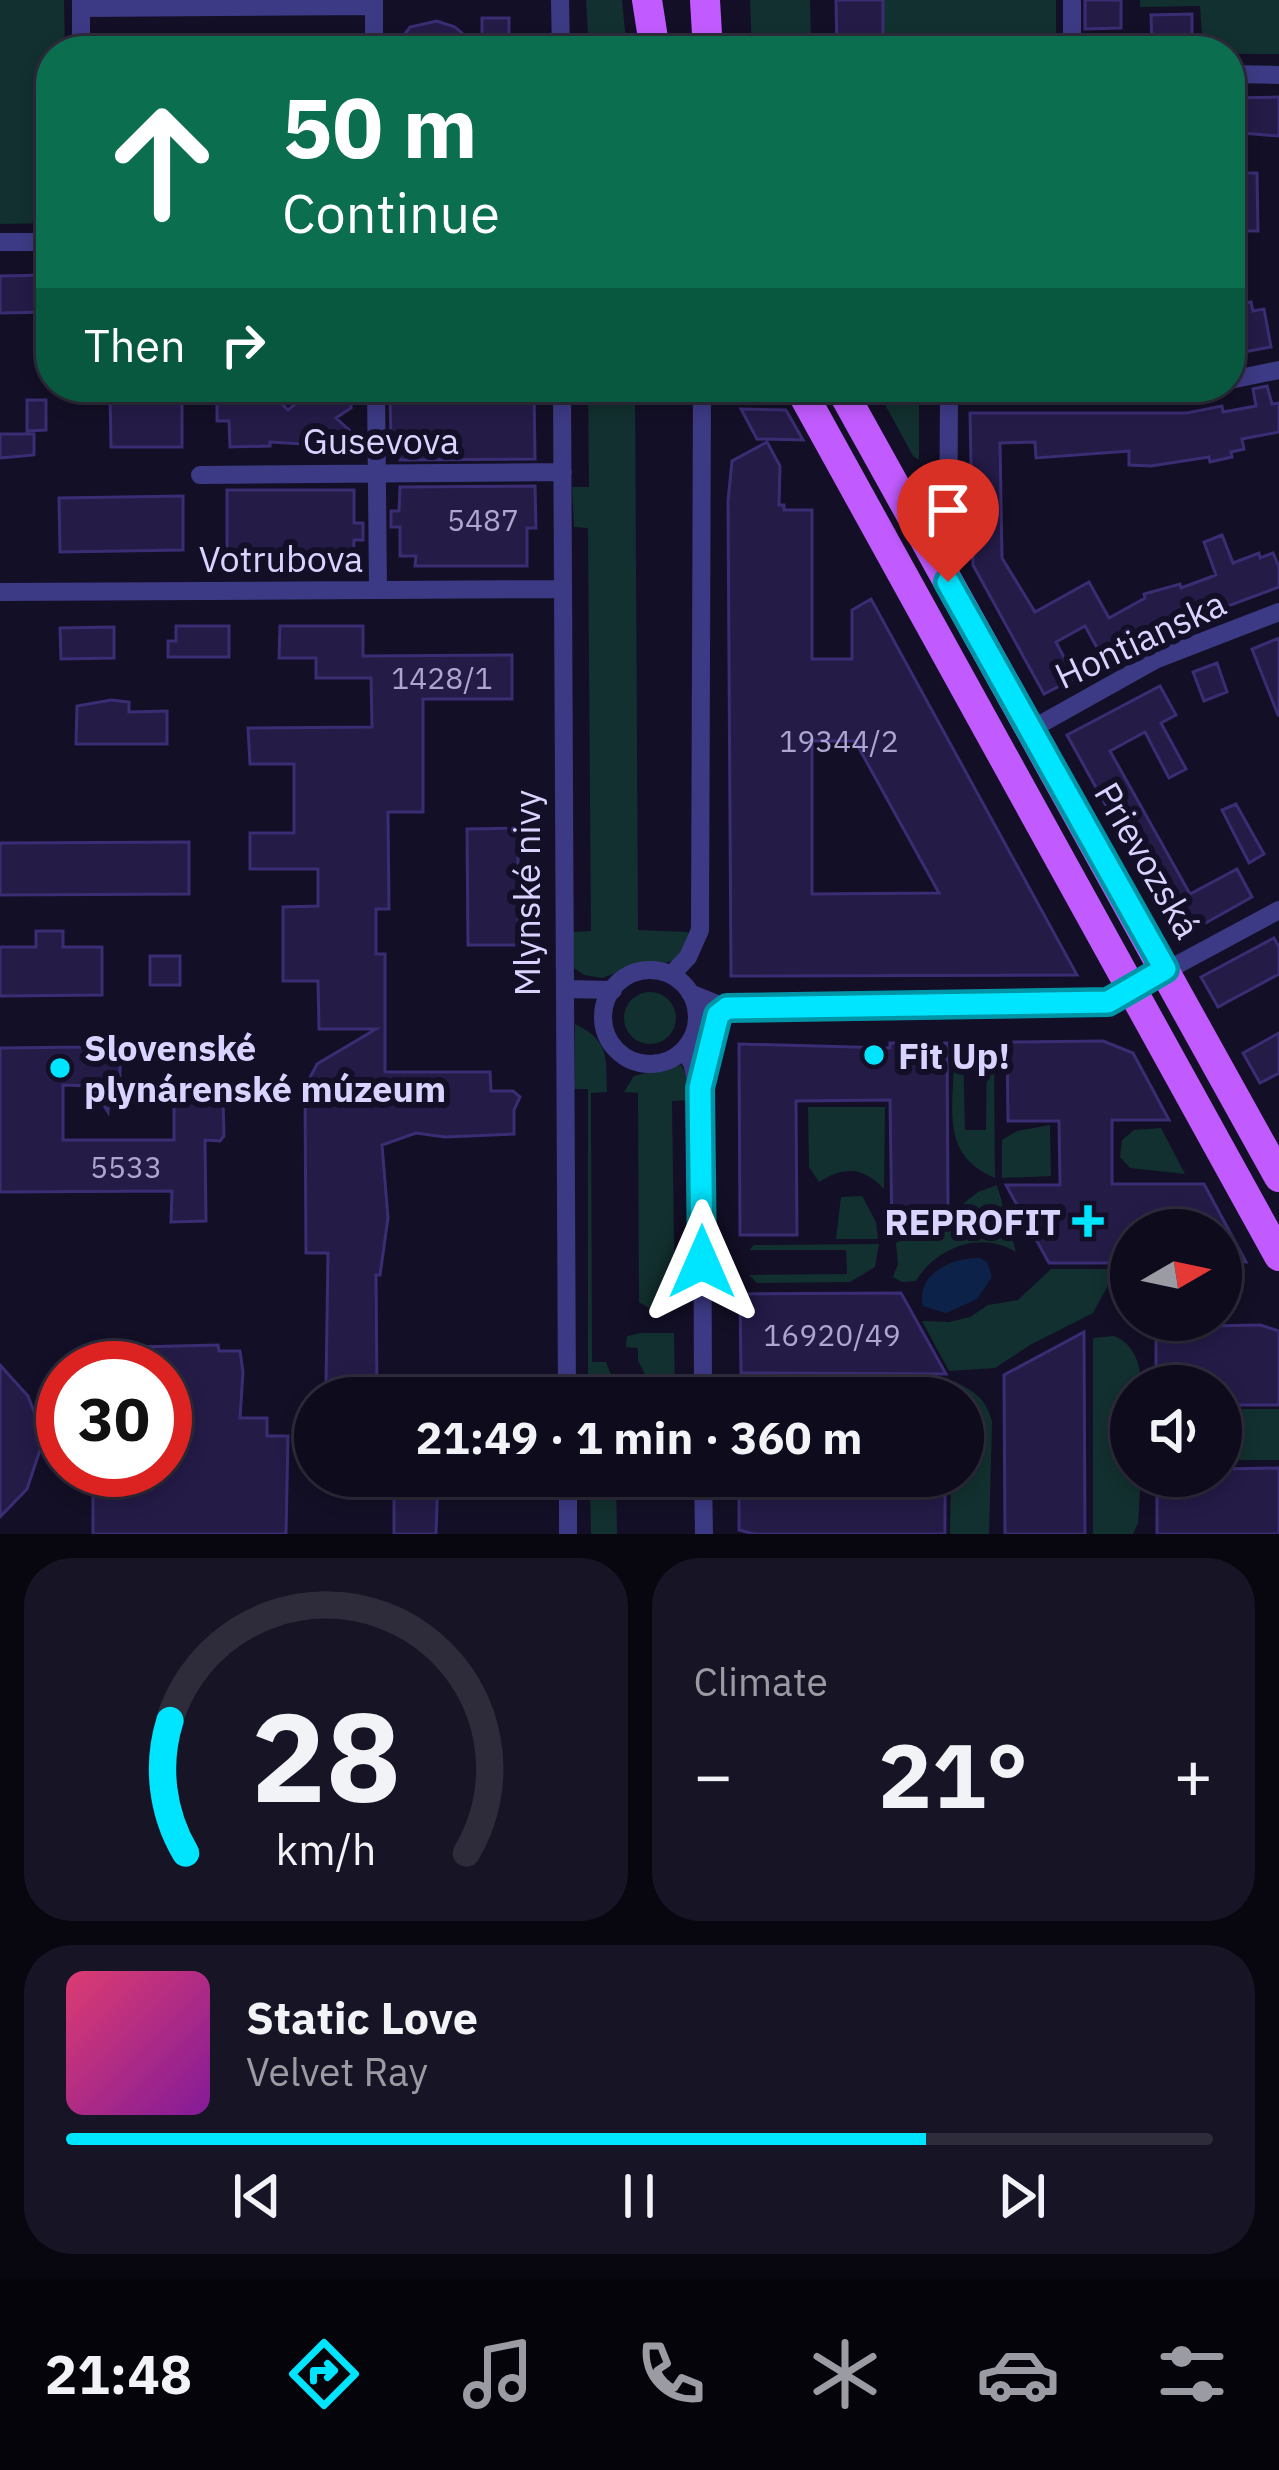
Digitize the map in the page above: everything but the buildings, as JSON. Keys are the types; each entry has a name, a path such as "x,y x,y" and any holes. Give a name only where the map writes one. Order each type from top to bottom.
{"main road":[{"path":"647,0 653,36"},
{"path":"705,0 707,36"},
{"name":"Prievozská","path":"807,402 1279,1256"},
{"name":"Prievozská","path":"848,402 1279,1177"}],"street":[{"path":"560,0 561,36"},
{"path":"1072,0 1072,36"},
{"path":"81,36 81,4 374,3 374,36"},
{"path":"1245,74 1279,75"},
{"path":"0,242 36,242"},
{"path":"1245,377 1279,370"},
{"path":"376,402 378,590"},
{"name":"Mlynské nivy","path":"562,402 567,1377"},
{"path":"670,975 688,957 700,930 702,402"},
{"name":"Prievozská","path":"947,402 948,582"},
{"name":"Gusevova","path":"200,475 563,472"},
{"name":"Votrubova","path":"0,592 563,590"},
{"name":"Hontianska","path":"1030,730 1157,659 1279,612"},
{"path":"565,999 613,990 639,972 670,975 690,993 723,1011 1108,1002 1279,910"},
{"path":"613,990 604,1019 614,1046 633,1061 660,1063 723,1011"},
{"path":"690,993 697,1010 688,1044 700,1088"},
{"path":"565,999 584,1019 604,1019"},
{"path":"703,1377 700,1088 723,1011"},
{"path":"568,1497 568,1534"},
{"path":"704,1497 704,1534"}],"green space":[{"path":"0,0 64,0 65,36 36,36 36,223 0,224"},
{"path":"586,0 622,0 626,36 588,36"},
{"path":"750,0 810,0 811,36 751,36"},
{"path":"883,0 1056,0 1056,36 883,36"},
{"path":"1140,0 1279,0 1279,54 1245,54 1245,36 1202,36 1200,6 1140,7"},
{"path":"588,402 635,402 638,930 688,932 678,959 638,965 602,978 574,968 573,932 591,931 588,528 574,527 572,487 589,487"},
{"path":"884,402 919,402 919,460"},
{"path":"650,992 668,1000 676,1018 668,1036 650,1044 632,1036 624,1018 632,1000"},
{"path":"575,1024 600,1044 606,1069 607,1092 591,1093 592,1362 606,1362 612,1377 588,1377 588,1089 574,1089"},
{"path":"963,1048 965,1130 986,1130 987,1048 994,1057 995,1178 977,1168 957,1143 952,1111 954,1057"},
{"path":"681,1065 690,1082 689,1100 672,1101 675,1309 649,1308 639,1302 638,1093 624,1092 634,1076"},
{"path":"808,1107 885,1107 884,1189 869,1176 853,1171 819,1182 809,1167"},
{"path":"1050,1125 1051,1176 1002,1178 1002,1140 1017,1131"},
{"path":"1161,1128 1185,1174 1130,1168 1120,1157 1122,1140 1134,1130"},
{"path":"997,1185 1016,1252 989,1242 975,1243 947,1251 916,1281 893,1277 898,1264 896,1243"},
{"path":"862,1196 876,1222 878,1239 836,1239 841,1197"},
{"path":"879,1244 875,1267 850,1282 757,1283 749,1275 847,1274 846,1250 749,1250 754,1245"},
{"path":"1051,1269 1110,1269 1110,1282 1093,1313 995,1368 949,1371 922,1321 949,1322 970,1317 988,1305 1018,1300"},
{"path":"674,1333 675,1377 646,1377 638,1348 626,1347 627,1336"},
{"path":"1093,1338 1122,1341 1138,1363 1110,1365 1110,1497 1140,1497 1133,1534 1093,1534"},
{"path":"984,1404 992,1422 989,1534 950,1534 951,1497 984,1497"},
{"path":"1242,1409 1279,1409 1279,1460 1242,1460"},
{"path":"590,1497 616,1497 617,1534 591,1534"}],"water":[{"path":"980,1258 987,1262 992,1277 977,1299 946,1313 923,1306 930,1276 948,1264"}],"place":[{"name":"Fit Up!","path":"874,1055"},
{"name":"Slovenské plynárenské múzeum","path":"60,1068"},
{"name":"REPROFIT","path":"1088,1221"}],"route":[{"path":"702,1262 700,1088 718,1015 727,1008 1108,1002 1165,969 948,582"}]}
